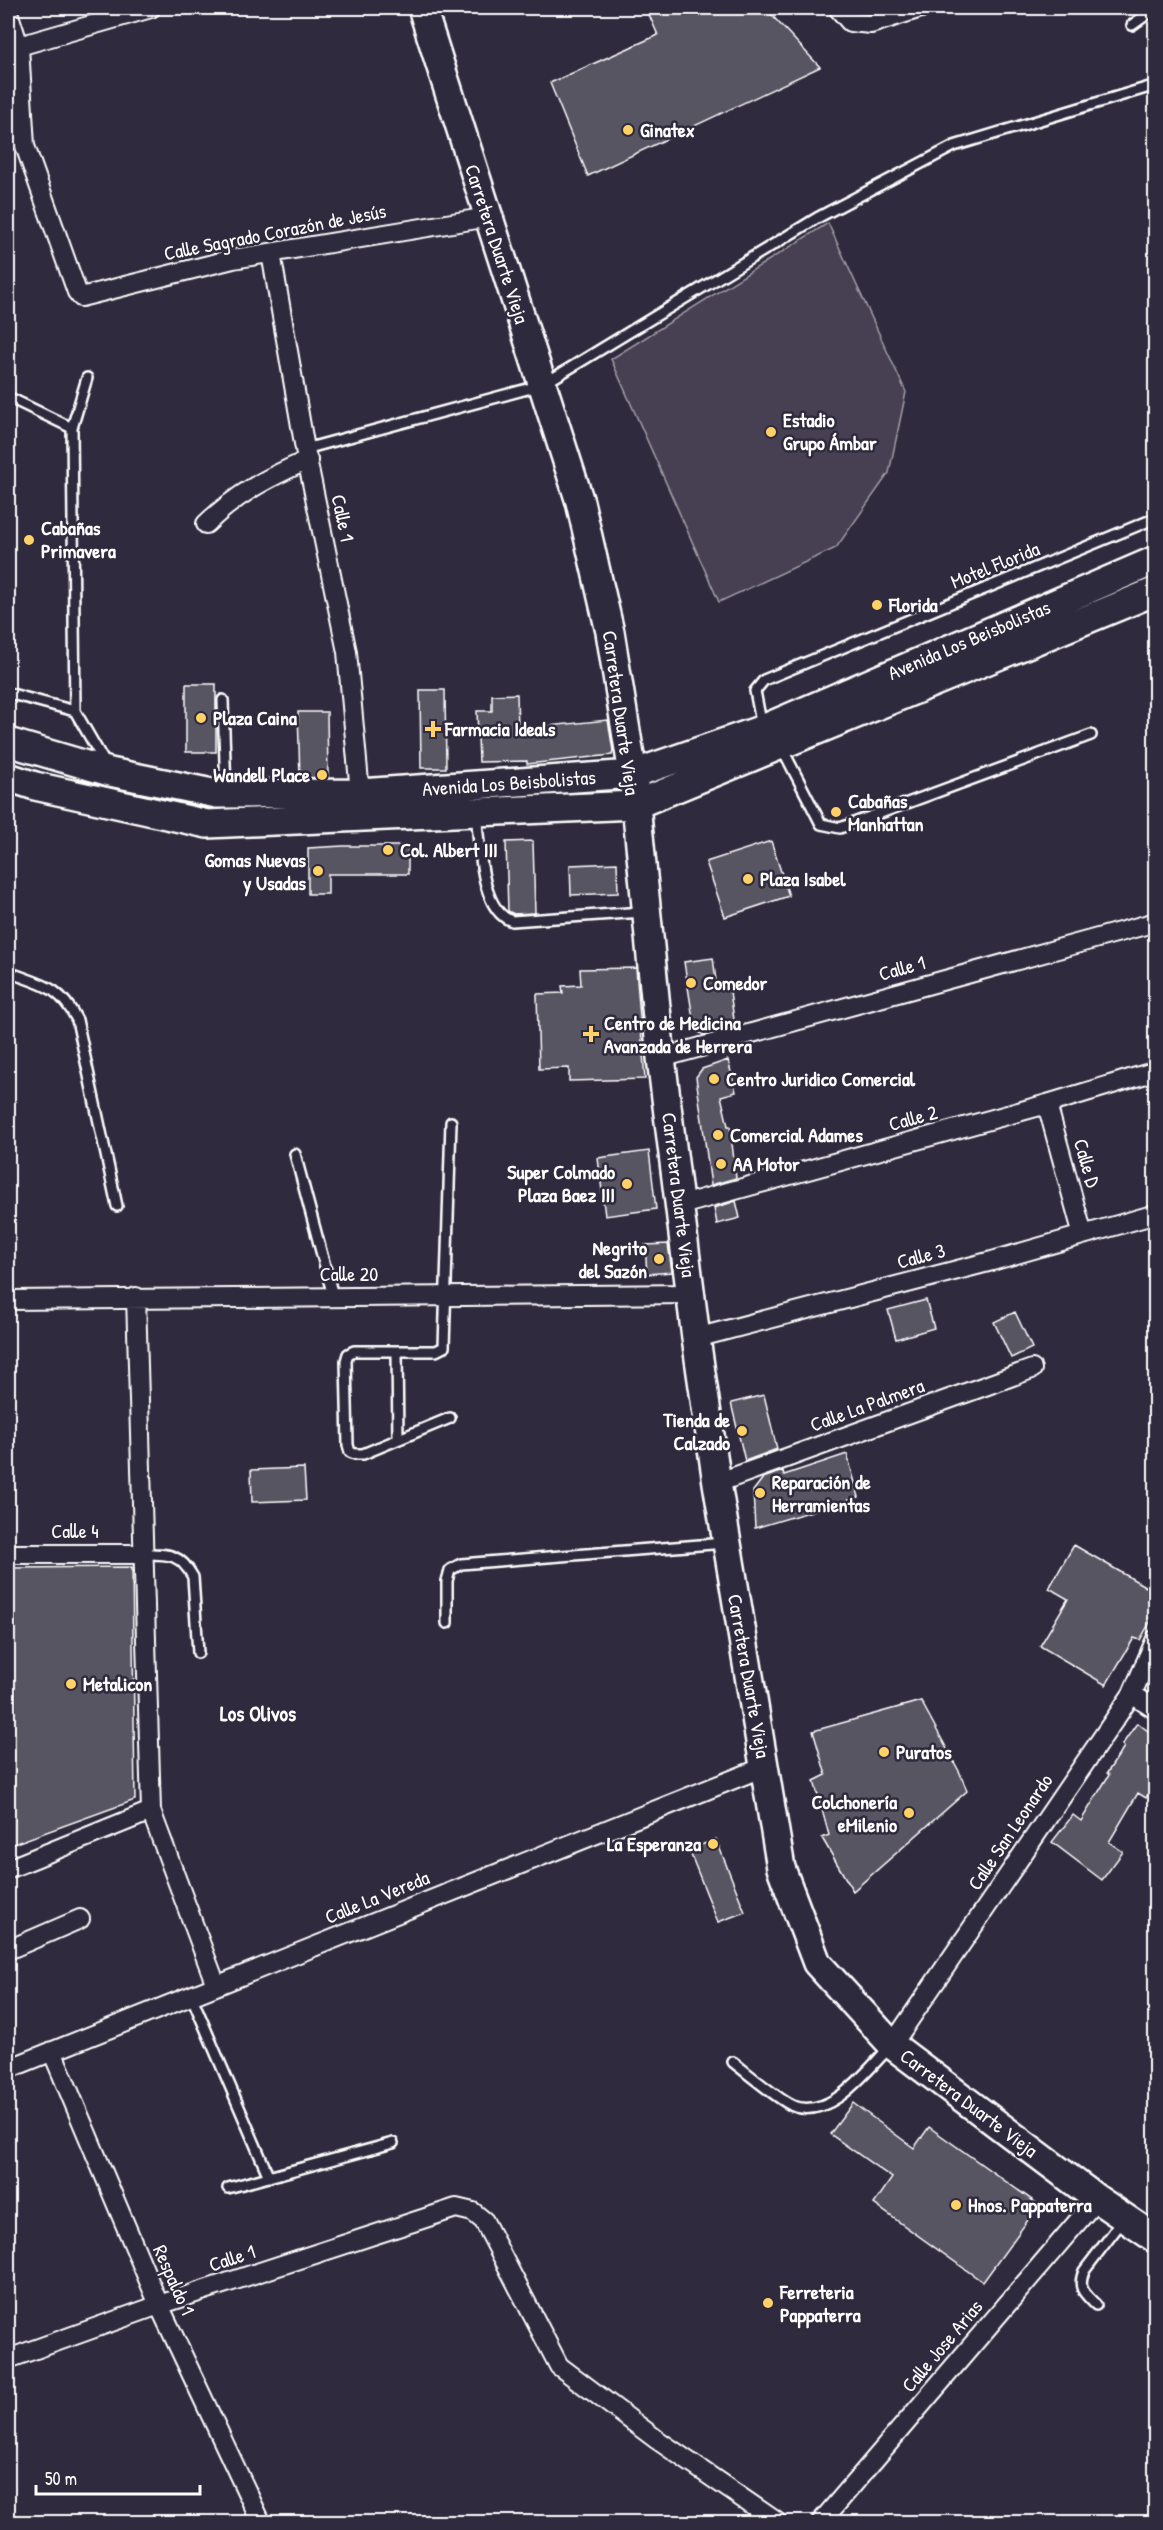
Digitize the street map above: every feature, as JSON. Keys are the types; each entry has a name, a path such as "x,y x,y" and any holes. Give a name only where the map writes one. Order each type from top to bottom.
{"main road":[{"name":"Carretera Duarte Vieja","path":"422,8 583,513 610,632 633,774 661,1058 696,1338 717,1483 781,1868 817,1963 892,2045 1097,2199 1155,2239"},
{"name":"Avenida Los Beisbolistas","path":"8,777 35,786 207,824 635,806 772,737 1155,560"},
{"name":"Avenida Los Beisbolistas","path":"8,742 110,772 226,794 360,793 633,774 772,737 1155,591"}],"street":[{"path":"19,46 151,8"},
{"path":"838,8 850,22 871,24 921,8"},
{"name":"Calle Sagrado Corazón de Jesús","path":"8,12 19,46 25,146 76,292 81,297 196,267 489,217"},
{"name":"Calle 1","path":"271,253 306,454 347,652 360,793"},
{"path":"206,524 229,501 306,454"},
{"name":"Calle 1","path":"661,1058 1155,922"},
{"name":"Calle 2","path":"681,1205 1047,1104 1155,1071"},
{"name":"Calle D","path":"1047,1104 1083,1235"},
{"name":"Calle 3","path":"696,1338 1155,1214"},
{"name":"Calle 20","path":"8,1299 692,1294"},
{"path":"136,1297 152,1811 216,1985"},
{"name":"Calle La Palmera","path":"717,1483 1032,1369"},
{"name":"Calle 4","path":"8,1554 144,1554"},
{"name":"Calle San Leonardo","path":"892,2045 1132,1694 1155,1639"},
{"path":"1132,1694 1155,1710"},
{"name":"Calle La Vereda","path":"8,2070 190,1995 764,1767"},
{"path":"8,1869 152,1811"},
{"path":"8,1950 80,1919"},
{"name":"Respaldo 1","path":"52,2051 159,2305 261,2523"},
{"name":"Calle Jose Arias","path":"822,2523 1097,2199"},
{"name":"Calle 1","path":"8,2359 159,2305 456,2208 473,2212 484,2221 559,2366 656,2439 777,2523"}],"lane":[{"path":"1132,25 1155,8"},
{"path":"306,454 542,385 817,218 954,146 1155,85"},
{"path":"87,378 72,428 75,711 110,772"},
{"path":"8,397 72,428"},
{"name":"Motel Florida","path":"772,737 755,692 764,680 1155,518"},
{"path":"8,693 75,711"},
{"path":"223,700 226,794"},
{"path":"772,737 821,824 840,828 1091,735"},
{"path":"475,812 487,885 494,909 502,918 512,921 646,912"},
{"path":"8,972 51,988 69,1004 77,1020 117,1206"},
{"path":"450,1418 363,1454 350,1452 346,1361 348,1354 354,1351 436,1351 444,1347 451,1122"},
{"path":"296,1154 333,1296"},
{"path":"397,1351 398,1439"},
{"path":"447,1623 447,1581 450,1570 461,1564 727,1543"},
{"path":"144,1554 170,1554 177,1557 193,1577 198,1653"},
{"path":"190,1995 268,2177"},
{"path":"733,2062 792,2106 814,2110 835,2101 892,2045"},
{"path":"228,2188 393,2143"},
{"path":"1096,2305 1081,2290 1080,2280 1084,2271 1125,2218"}],"shaded area":[{"name":"Estadio Grupo Ámbar","path":"828,223 906,392 889,473 836,548 719,602 611,359"}],"building":[{"name":"Ginatex","path":"646,8 765,8 820,67 588,176 550,83 658,35"},
{"name":"Plaza Caina","path":"186,684 216,684 216,752 186,752"},
{"name":"Farmacia Ideals","path":"420,690 445,690 446,768 421,768"},
{"path":"517,694 518,729 608,720 612,755 527,764 527,761 479,762 477,711 492,711 492,695"},
{"path":"298,712 327,712 328,777 300,778"},
{"path":"533,841 535,913 514,914 508,911 506,842"},
{"name":"Plaza Isabel","path":"771,841 789,896 725,917 706,862"},
{"path":"408,846 408,874 328,874 328,894 308,894 308,848"},
{"path":"617,863 618,893 571,895 570,865"},
{"path":"713,958 717,988 729,985 735,1026 704,1035 695,1031 684,962"},
{"name":"Centro de Medicina Avanzada de Herrera","path":"636,968 645,1079 569,1081 569,1068 539,1069 537,994 563,993 562,986 581,985 580,969"},
{"path":"728,1060 736,1092 721,1096 728,1126 730,1126 736,1178 711,1185 696,1077 702,1069"},
{"name":"Super Colmado Plaza Baez III","path":"649,1151 656,1209 605,1216 598,1158"},
{"path":"736,1201 740,1218 717,1224 714,1208"},
{"name":"Negrito del Sazón","path":"668,1244 672,1272 647,1274 645,1245"},
{"path":"926,1300 934,1328 896,1339 888,1310"},
{"path":"1015,1312 1032,1348 1011,1358 994,1322"},
{"path":"764,1395 777,1449 745,1461 731,1403"},
{"path":"847,1454 859,1497 755,1528 753,1491 763,1478 783,1471 784,1475"},
{"path":"304,1468 306,1500 252,1502 251,1470"},
{"path":"1074,1545 1155,1592 1155,1613 1140,1640 1134,1638 1106,1685 1040,1646 1068,1599 1049,1588"},
{"name":"Metalicon","path":"132,1567 135,1800 8,1846 8,1568"},
{"name":"Puratos","path":"921,1701 960,1773 967,1791 853,1891 822,1838 829,1835 814,1781 826,1775 813,1731"},
{"path":"1137,1723 1155,1736 1155,1784 1146,1798 1138,1793 1109,1842 1123,1852 1102,1880 1052,1842 1073,1815 1081,1821 1109,1775 1107,1773 1124,1747 1122,1745"},
{"path":"716,1839 745,1912 718,1922 689,1850"},
{"name":"Hnos. Pappaterra","path":"853,2103 914,2148 929,2127 1039,2205 983,2282 874,2204 892,2178 830,2134"}],"place":[{"name":"Ginatex","path":"628,130"},
{"name":"Estadio Grupo Ámbar","path":"771,432"},
{"name":"Cabañas Primavera","path":"29,540"},
{"name":"Florida","path":"877,605"},
{"name":"Plaza Caina","path":"201,718"},
{"name":"Farmacia Ideals","path":"433,729"},
{"name":"Wandell Place","path":"322,775"},
{"name":"Cabañas Manhattan","path":"836,812"},
{"name":"Col. Albert III","path":"388,850"},
{"name":"Gomas Nuevas y Usadas","path":"318,871"},
{"name":"Plaza Isabel","path":"748,879"},
{"name":"Comedor","path":"691,983"},
{"name":"Centro de Medicina Avanzada de Herrera","path":"591,1034"},
{"name":"Centro Juridico Comercial","path":"714,1079"},
{"name":"Comercial Adames","path":"718,1135"},
{"name":"AA Motor","path":"721,1164"},
{"name":"Super Colmado Plaza Baez III","path":"627,1184"},
{"name":"Negrito del Sazón","path":"659,1259"},
{"name":"Tienda de Calzado","path":"742,1431"},
{"name":"Reparación de Herramientas","path":"760,1493"},
{"name":"Metalicon","path":"71,1684"},
{"name":"Puratos","path":"884,1752"},
{"name":"Colchonería eMilenio","path":"909,1813"},
{"name":"La Esperanza","path":"713,1844"},
{"name":"Hnos. Pappaterra","path":"956,2205"},
{"name":"Ferreteria Pappaterra","path":"768,2303"}],"district":[{"name":"Los Olivos","path":"258,1714"}]}
